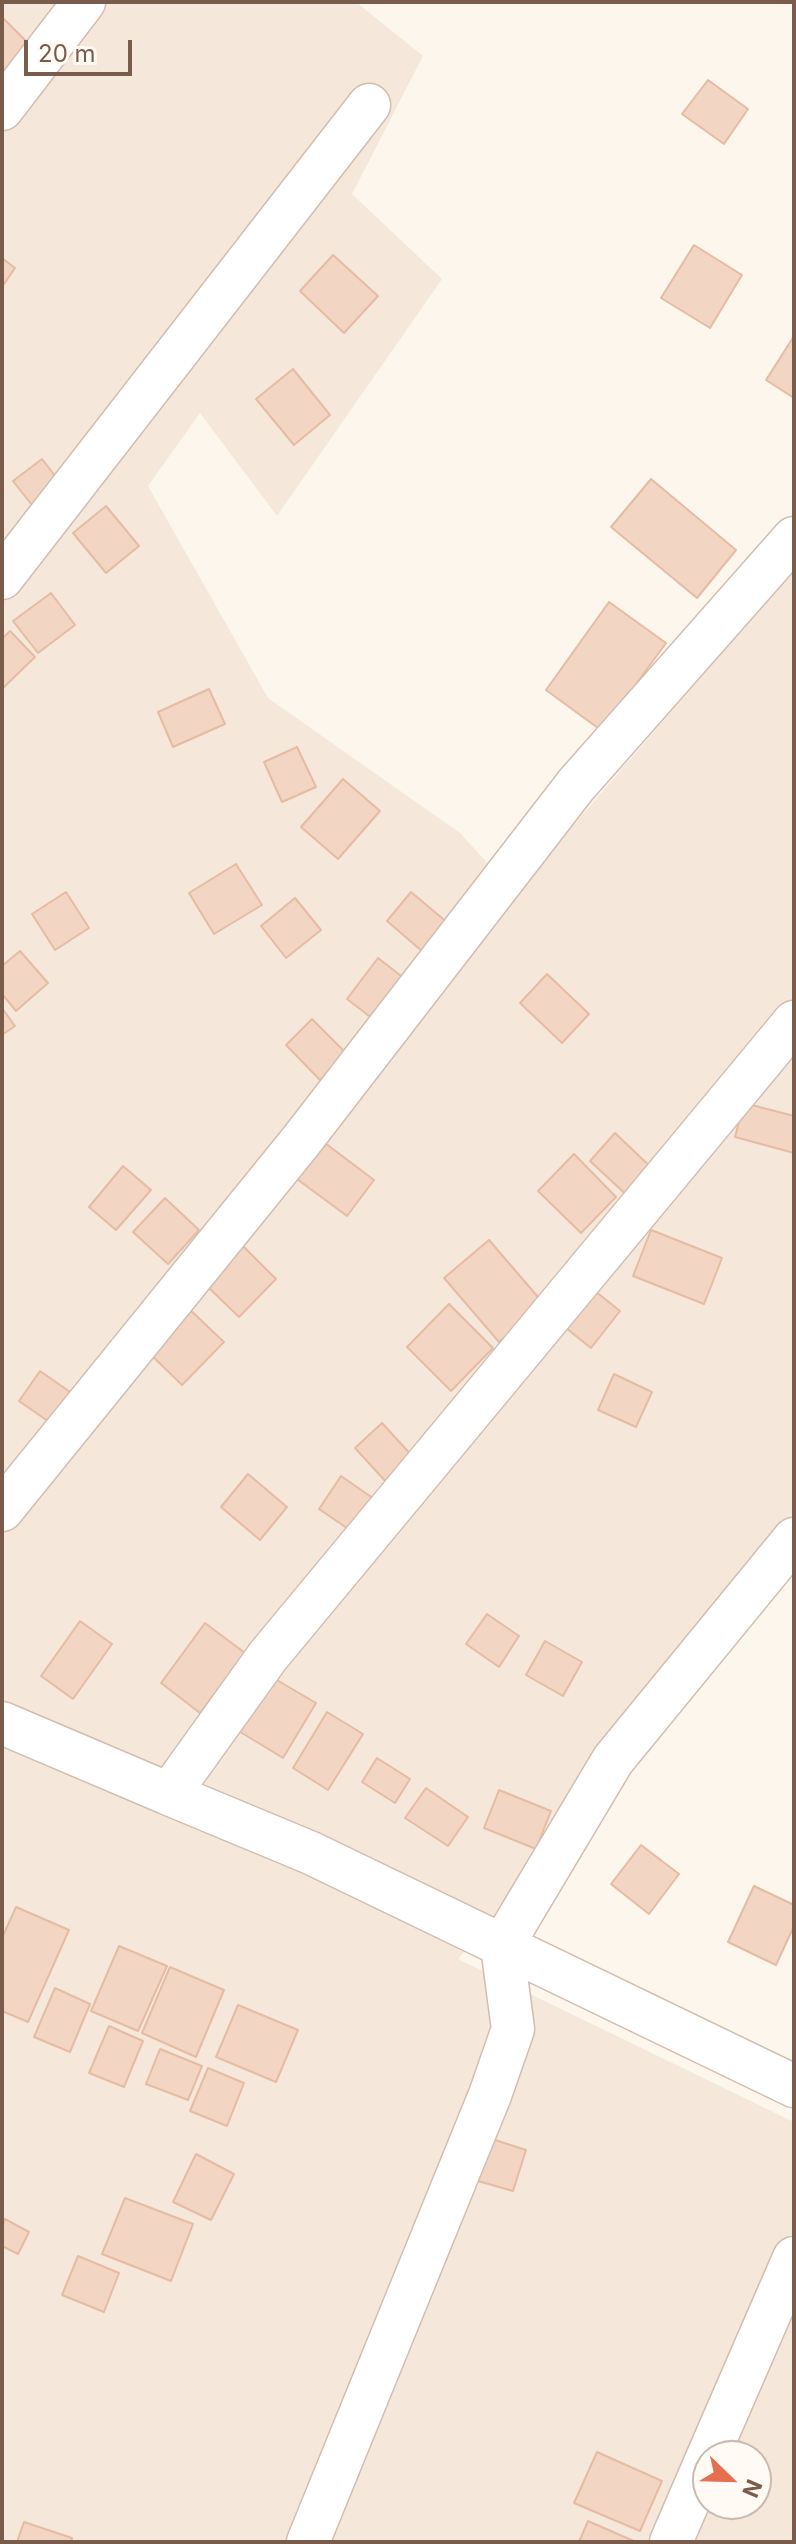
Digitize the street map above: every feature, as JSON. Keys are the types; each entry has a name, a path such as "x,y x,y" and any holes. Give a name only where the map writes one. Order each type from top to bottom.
{"street":[{"path":"2,109 84,2"},
{"path":"2,578 369,105"},
{"path":"2,1510 301,1141 576,785 794,538"},
{"path":"169,1794 268,1656 794,1022"},
{"path":"308,2542 490,2095 513,2029 502,1946 613,1760 794,1539"},
{"path":"2,1723 311,1853 794,2086"},
{"path":"715,2440 794,2258"},
{"path":"671,2542 692,2493"}],"shaded area":[{"path":"2,2 356,2 423,56 352,194 442,279 277,516 200,413 148,486 268,698 460,833 515,893 794,569 794,1561 458,1959 794,2122 794,2542 2,2542"}],"building":[{"path":"2,17 31,46 2,74"},
{"path":"708,80 748,109 724,144 682,114"},
{"path":"694,245 742,275 710,328 661,298"},
{"path":"333,255 378,296 344,333 300,291"},
{"path":"2,258 15,268 2,287"},
{"path":"794,336 794,398 766,380"},
{"path":"293,369 330,415 294,445 256,399"},
{"path":"42,459 63,486 35,509 13,481"},
{"path":"651,479 736,550 697,598 611,527"},
{"path":"106,506 139,546 106,573 73,533"},
{"path":"51,593 75,625 38,653 13,621"},
{"path":"609,602 666,643 602,731 546,690"},
{"path":"10,631 35,657 2,689 2,639"},
{"path":"209,689 225,724 173,747 158,712"},
{"path":"297,747 316,787 282,802 264,762"},
{"path":"343,779 380,811 338,859 301,827"},
{"path":"236,864 262,905 214,934 189,893"},
{"path":"66,892 89,928 55,950 32,914"},
{"path":"411,892 455,929 430,958 387,921"},
{"path":"295,898 321,930 286,958 261,926"},
{"path":"20,951 48,983 16,1011 2,994 2,966"},
{"path":"378,958 418,989 386,1029 347,999"},
{"path":"547,974 589,1014 562,1043 520,1003"},
{"path":"2,1008 15,1026 2,1035"},
{"path":"312,1019 347,1054 320,1080 286,1045"},
{"path":"744,1103 794,1116 794,1153 735,1137"},
{"path":"615,1133 658,1174 633,1201 590,1161"},
{"path":"325,1143 374,1180 347,1216 297,1179"},
{"path":"574,1154 616,1197 581,1233 538,1191"},
{"path":"123,1166 151,1190 116,1230 89,1207"},
{"path":"165,1198 199,1230 168,1264 133,1232"},
{"path":"651,1230 722,1258 704,1304 633,1276"},
{"path":"489,1240 544,1304 499,1342 444,1278"},
{"path":"241,1244 276,1279 239,1317 204,1283"},
{"path":"595,1291 620,1311 591,1348 566,1328"},
{"path":"449,1304 493,1348 451,1391 407,1347"},
{"path":"187,1307 224,1342 182,1385 146,1350"},
{"path":"40,1371 73,1394 52,1424 19,1401"},
{"path":"614,1374 652,1392 636,1427 598,1410"},
{"path":"382,1423 414,1458 387,1483 355,1448"},
{"path":"248,1474 287,1507 260,1540 221,1507"},
{"path":"341,1476 380,1503 357,1535 319,1509"},
{"path":"487,1614 519,1636 499,1667 466,1644"},
{"path":"80,1621 112,1644 73,1699 41,1676"},
{"path":"205,1623 245,1653 200,1713 161,1683"},
{"path":"545,1641 582,1662 563,1696 526,1675"},
{"path":"270,1676 316,1703 283,1758 237,1730"},
{"path":"327,1712 363,1734 328,1790 293,1768"},
{"path":"377,1758 410,1779 395,1803 362,1782"},
{"path":"426,1788 468,1817 448,1846 405,1818"},
{"path":"499,1790 551,1811 536,1849 484,1828"},
{"path":"641,1845 679,1874 649,1914 611,1884"},
{"path":"754,1886 794,1905 794,1926 776,1965 728,1942"},
{"path":"16,1907 69,1930 28,2022 2,2011 2,1938"},
{"path":"119,1946 167,1966 138,2031 91,2011"},
{"path":"170,1967 224,1990 196,2057 142,2033"},
{"path":"55,1988 90,2004 70,2052 34,2037"},
{"path":"238,2005 298,2030 276,2082 216,2057"},
{"path":"109,2026 143,2041 124,2087 89,2073"},
{"path":"160,2049 202,2066 188,2100 146,2084"},
{"path":"208,2068 244,2083 227,2126 190,2111"},
{"path":"492,2139 526,2150 513,2191 478,2181"},
{"path":"196,2154 234,2174 211,2220 173,2202"},
{"path":"125,2198 193,2224 171,2281 102,2254"},
{"path":"5,2219 29,2232 18,2254 2,2246"},
{"path":"78,2256 119,2273 104,2312 62,2295"},
{"path":"597,2452 662,2481 640,2531 574,2503"},
{"path":"588,2521 636,2542 579,2542"},
{"path":"24,2522 72,2538 71,2542 17,2542"}]}
